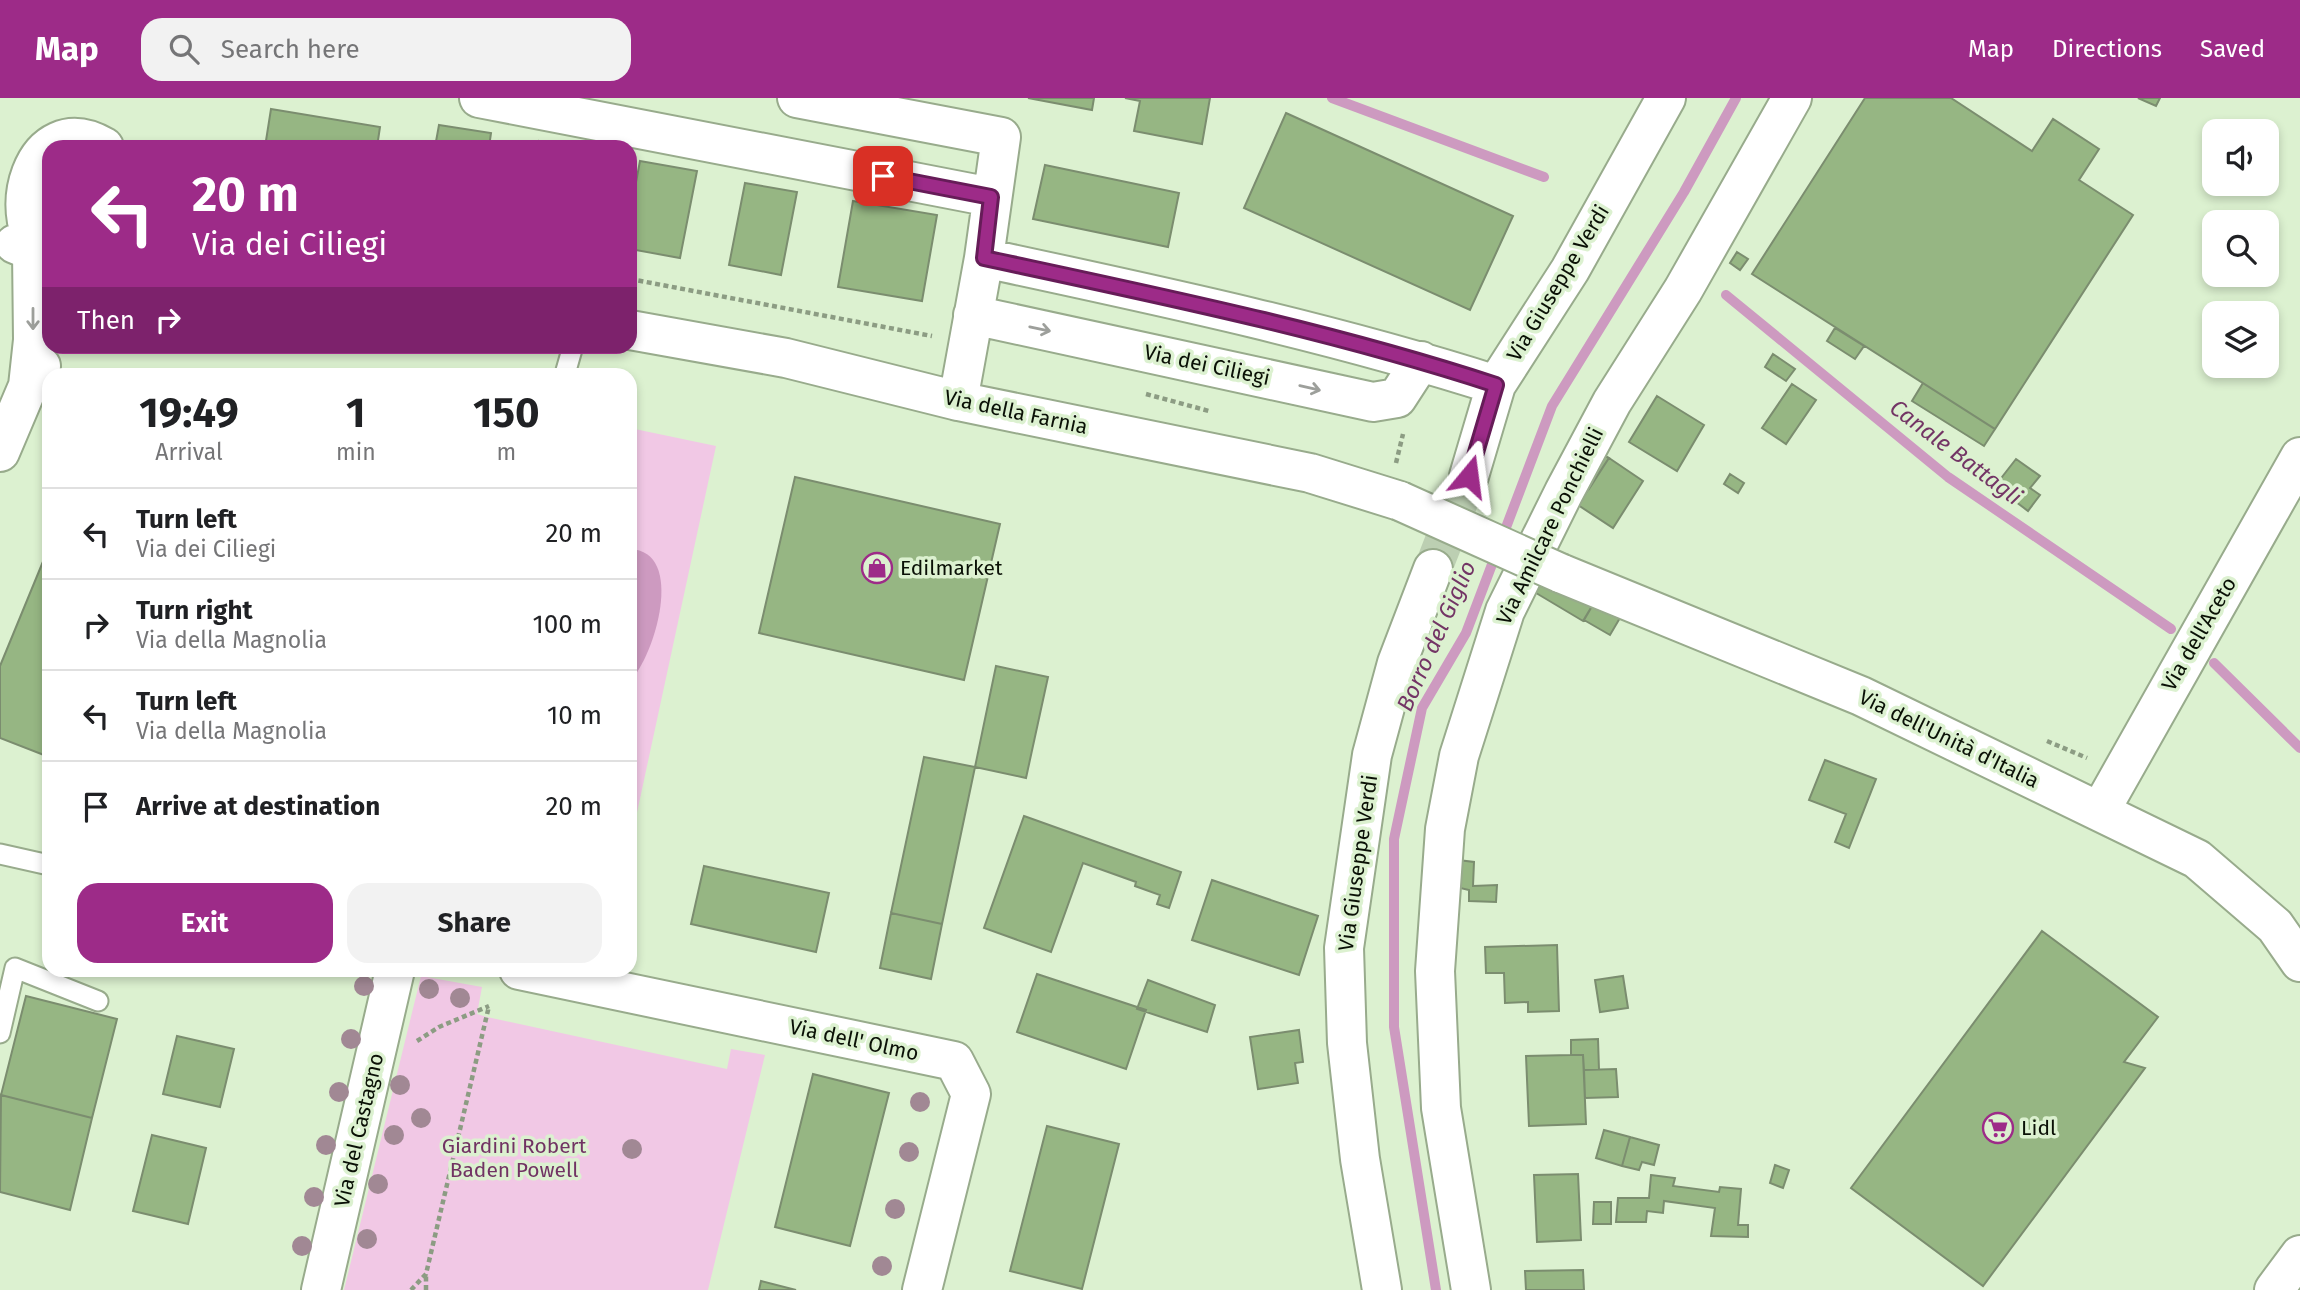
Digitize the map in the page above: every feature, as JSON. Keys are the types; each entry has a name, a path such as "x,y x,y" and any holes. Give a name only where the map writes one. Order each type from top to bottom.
{"street":[{"path":"479,98 991,197"},
{"path":"797,98 1001,137 984,258 958,401"},
{"name":"Via Giuseppe Verdi","path":"1469,476 1496,385 1570,270 1666,98"},
{"name":"Via Amilcare Ponchielli","path":"1471,1290 1441,1108 1435,971 1445,829 1459,756 1505,611 1564,492 1612,402 1683,290 1792,98"},
{"path":"62,140 83,140"},
{"path":"28,386 33,340 27,250 11,212 10,170 42,148"},
{"path":"984,258 1238,312 1421,361 1496,385"},
{"name":"Via dei Ciliegi","path":"973,315 1373,402 1397,398 1421,361"},
{"name":"Via della Farnia","path":"637,331 786,358 958,401 1310,473 1400,500 1560,573"},
{"path":"0,452 28,386 49,354"},
{"name":"Via dell'Aceto","path":"2100,811 2300,457"},
{"name":"Via Giuseppe Verdi","path":"1382,1290 1357,1133 1347,1043 1343,948 1372,755 1398,663 1433,569"},
{"name":"Via dell'Unità d'Italia","path":"1560,573 1861,696 2197,859 2276,926 2300,962"},
{"name":"Via del Castagno","path":"321,1290 393,977"},
{"name":"Via dell' Olmo","path":"552,977 954,1061 971,1094 922,1290"},
{"path":"2274,1290 2300,1255"}],"lane":[{"path":"0,854 42,863"},
{"path":"0,1033 15,968 98,1001"}],"path":[{"path":"371,1080 402,1051 439,1027 489,1006 426,1275 426,1290"},
{"path":"411,1290 426,1275"}],"green space":[{"path":"637,429 716,446 637,813"},
{"name":"Giardini Robert Baden Powell","path":"421,977 482,987 477,1014 487,1017 727,1069 731,1049 765,1055 708,1290 344,1290"}],"shaded area":[{"path":"637,551 647,554 657,567 661,585 656,629 637,671"}],"building":[{"path":"1028,98 1094,98 1092,110"},
{"path":"1125,98 1210,98 1202,144 1134,131 1140,101"},
{"path":"1865,98 1951,98 2032,151 2053,119 2099,149 2079,180 2133,215 1995,429 1752,274"},
{"path":"2138,98 2160,98 2156,106"},
{"path":"271,109 380,127 378,140 266,140"},
{"path":"1286,113 1513,216 1470,310 1244,208"},
{"path":"439,125 491,133 490,140 436,140"},
{"path":"640,161 697,171 680,258 637,250 637,177"},
{"path":"1045,165 1179,193 1168,247 1033,219"},
{"path":"745,183 797,192 781,275 729,265"},
{"path":"853,201 937,215 922,301 838,287"},
{"path":"1737,252 1748,259 1740,270 1730,263"},
{"path":"1835,328 1864,346 1855,359 1827,341"},
{"path":"1773,354 1795,369 1786,381 1765,367"},
{"path":"1923,383 1995,429 1984,446 1912,401"},
{"path":"1792,384 1816,400 1786,444 1762,428"},
{"path":"1657,396 1704,425 1677,471 1629,442"},
{"path":"1601,454 1609,458 1589,489 1581,485"},
{"path":"1609,458 1643,481 1613,528 1578,505"},
{"path":"2016,459 2040,476 2030,488 2040,495 2028,511 1995,486"},
{"path":"1730,474 1744,483 1738,493 1724,484"},
{"path":"795,477 1000,524 964,680 759,633"},
{"path":"42,564 42,754 0,738 0,666"},
{"path":"1540,573 1598,596 1583,621 1531,590"},
{"path":"1598,596 1624,611 1610,635 1584,620"},
{"path":"996,666 1048,677 1026,778 975,767"},
{"path":"924,757 975,767 942,924 891,913"},
{"path":"1825,760 1876,779 1849,848 1835,842 1846,814 1809,800"},
{"path":"1024,816 1181,872 1169,908 1157,904 1160,895 1135,886 1136,882 1083,863 1051,952 984,928"},
{"path":"1458,860 1474,862 1473,886 1497,885 1496,902 1469,901 1469,890 1456,887"},
{"path":"704,866 829,893 816,952 691,924"},
{"path":"1212,880 1318,916 1299,975 1192,940"},
{"path":"891,913 942,924 931,979 880,968"},
{"name":"Lidl","path":"2042,931 2158,1017 2124,1062 2145,1068 1983,1286 1851,1188"},
{"path":"1557,945 1559,1011 1528,1012 1528,1002 1505,1003 1504,973 1486,973 1485,947"},
{"path":"1037,974 1146,1010 1126,1069 1017,1032"},
{"path":"1623,976 1628,1008 1600,1012 1595,980"},
{"path":"1148,980 1215,1005 1207,1032 1137,1009"},
{"path":"26,996 117,1019 92,1118 1,1095"},
{"path":"1299,1030 1303,1062 1295,1063 1298,1083 1258,1089 1250,1037"},
{"path":"177,1036 234,1049 220,1107 163,1094"},
{"path":"1598,1039 1599,1070 1584,1070 1583,1055 1571,1055 1571,1040"},
{"path":"1583,1055 1586,1124 1529,1126 1526,1056"},
{"path":"1616,1069 1618,1097 1585,1098 1584,1070"},
{"path":"813,1074 889,1093 850,1246 775,1227"},
{"path":"1,1095 92,1118 70,1210 0,1192"},
{"path":"1047,1126 1119,1144 1082,1289 1010,1271"},
{"path":"1604,1130 1630,1137 1622,1166 1596,1158"},
{"path":"152,1135 206,1148 188,1224 133,1211"},
{"path":"1630,1137 1659,1145 1654,1165 1642,1162 1639,1170 1622,1166"},
{"path":"1775,1165 1789,1170 1783,1188 1770,1183"},
{"path":"1578,1174 1581,1240 1537,1242 1534,1175"},
{"path":"1651,1175 1675,1178 1673,1186 1719,1192 1720,1187 1741,1189 1738,1225 1748,1225 1748,1237 1711,1236 1715,1208 1664,1201 1663,1213 1647,1211 1646,1222 1616,1222 1618,1198 1649,1198"},
{"path":"1594,1202 1611,1202 1611,1224 1593,1224"},
{"path":"1583,1270 1584,1290 1526,1290 1525,1271"},
{"path":"761,1281 796,1290 759,1290"}],"waterway":[{"name":"Canale Battagli","path":"1332,98 1544,177"},
{"name":"Borro del Giglio","path":"1436,1290 1394,1027 1394,839 1422,708 1466,633 1552,406 1684,192 1736,98"},
{"name":"Canale Battagli","path":"1726,295 1948,477 2171,629"},
{"name":"Canale Battagli","path":"2214,663 2300,748"}],"tunnel":[{"path":"1433,569 1469,476"}],"place":[{"name":"Edilmarket","path":"877,568"},
{"name":"Lidl","path":"1998,1128"}],"route":[{"path":"883,176 991,197 984,258 1238,312 1421,361 1496,385 1469,476"}]}
